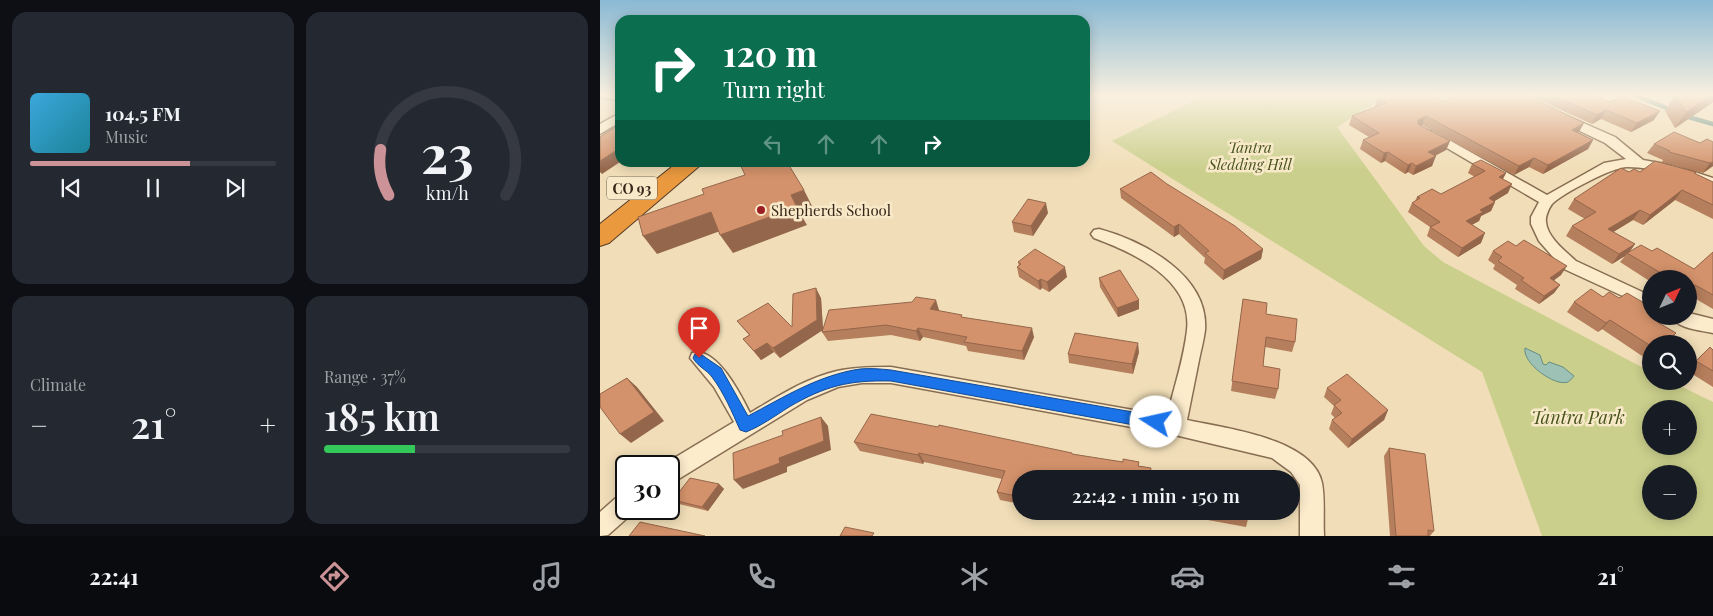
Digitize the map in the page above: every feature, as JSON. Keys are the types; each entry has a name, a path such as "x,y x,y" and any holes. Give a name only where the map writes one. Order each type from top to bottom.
{"highway":[{"name":"CO 93","path":"600,213 659,167"},
{"name":"CO 93","path":"600,237 687,167"}],"street":[{"path":"600,130 615,120"},
{"path":"1569,120 1610,140 1640,164"},
{"path":"1422,131 1547,201"},
{"path":"1642,299 1570,265 1564,260 1549,244 1539,226 1538,219 1547,201 1609,166 1628,163 1674,170 1713,183"},
{"path":"1099,234 1138,250 1179,280 1191,297 1197,318 1196,329 1175,426"},
{"path":"1698,323 1713,326"},
{"path":"699,358 716,372 746,425"},
{"path":"680,466 800,394 836,379 862,375 891,375 1175,426 1277,450 1299,465 1311,482 1312,536"},
{"path":"600,527 615,514"}],"green space":[{"name":"Tantra Park","path":"1155,120 1348,120 1337,127 1424,246 1443,262 1642,367 1642,390 1688,390 1713,402 1713,536 1542,536 1482,372 1112,141"}],"water":[{"path":"1525,348 1540,355 1543,364 1546,365 1549,362 1563,367 1574,377 1568,382 1562,383 1548,377 1534,367 1525,354"}],"building":[{"path":"1358,120 1418,120 1418,124 1450,141 1428,152 1436,156 1416,166 1412,163 1408,165 1388,152 1384,153 1363,140 1379,133"},
{"path":"1433,120 1578,120 1584,123 1572,130 1593,140 1548,165 1534,158 1519,166"},
{"path":"1630,120 1643,120 1637,123"},
{"path":"615,127 615,151 600,161 600,137"},
{"path":"1674,132 1700,143 1707,139 1713,142 1713,162 1710,163 1669,152 1654,144"},
{"path":"1481,160 1506,173 1499,177 1512,184 1489,198 1495,202 1480,210 1483,212 1466,221 1485,233 1462,248 1430,227 1440,222 1412,203 1420,198 1417,197 1432,189 1441,194 1485,171 1472,164"},
{"path":"1655,161 1696,172 1694,173 1713,182 1713,205 1682,190 1650,215 1640,210 1608,229 1635,244 1619,254 1572,226 1596,212 1574,199 1621,168 1629,172 1634,169 1640,172"},
{"path":"741,167 790,167 804,190 791,195 797,207 720,235 711,212 643,236 638,217 704,194 702,189 745,175"},
{"path":"1151,172 1235,226 1263,249 1224,270 1205,253 1209,251 1179,224 1174,227 1120,189"},
{"path":"1028,199 1046,203 1031,226 1012,222"},
{"path":"1524,240 1567,266 1550,278 1560,285 1544,296 1521,280 1524,278 1498,261 1502,257 1493,251 1508,241 1516,246"},
{"path":"1641,245 1652,251 1657,248 1694,269 1713,252 1713,295 1698,287 1698,270 1656,270 1627,253"},
{"path":"1035,249 1065,267 1047,282 1041,279 1038,281 1017,267 1021,264 1018,262"},
{"path":"1120,270 1139,300 1117,308 1099,278"},
{"path":"816,288 817,320 773,348 767,343 754,351 743,339 750,335 737,321 768,303 792,327 793,294"},
{"path":"1591,289 1603,297 1609,292 1619,298 1627,293 1642,302 1642,325 1662,325 1676,333 1674,335 1642,335 1642,340 1610,320 1606,323 1574,302"},
{"path":"916,297 936,300 930,309 962,315 961,317 1032,328 1022,351 964,342 967,337 918,328 916,331 886,325 822,332 829,310 912,302"},
{"path":"1243,299 1267,303 1266,314 1297,319 1295,342 1266,337 1263,366 1280,369 1278,389 1232,381"},
{"path":"1075,333 1138,343 1132,364 1068,354"},
{"path":"1710,347 1713,350 1713,371 1697,362"},
{"path":"1347,374 1388,410 1352,439 1332,420 1342,413 1334,405 1341,400 1327,388"},
{"path":"627,378 654,412 620,434 600,407 600,394"},
{"path":"871,414 938,427 939,425 1072,454 1123,462 1123,459 1139,462 1138,466 1151,468 1151,470 1012,470 1012,495 997,492 1005,471 854,442"},
{"path":"821,417 824,441 779,458 780,463 734,480 733,453 783,435 782,431"},
{"path":"1389,448 1425,454 1434,531 1428,530 1428,536 1396,536"},
{"path":"690,478 719,484 702,507 680,502 680,491"},
{"path":"640,522 705,536 629,536"},
{"path":"845,527 874,533 872,536 840,536"}],"waterway":[{"path":"1699,120 1713,124"}],"place":[{"name":"Shepherds School","path":"761,210"}],"route":[{"path":"699,358 716,372 746,425 800,394 836,379 862,375 891,375 1156,422"}],"park label":[{"name":"Tantra Sledding Hill","path":"1250,156"}]}
